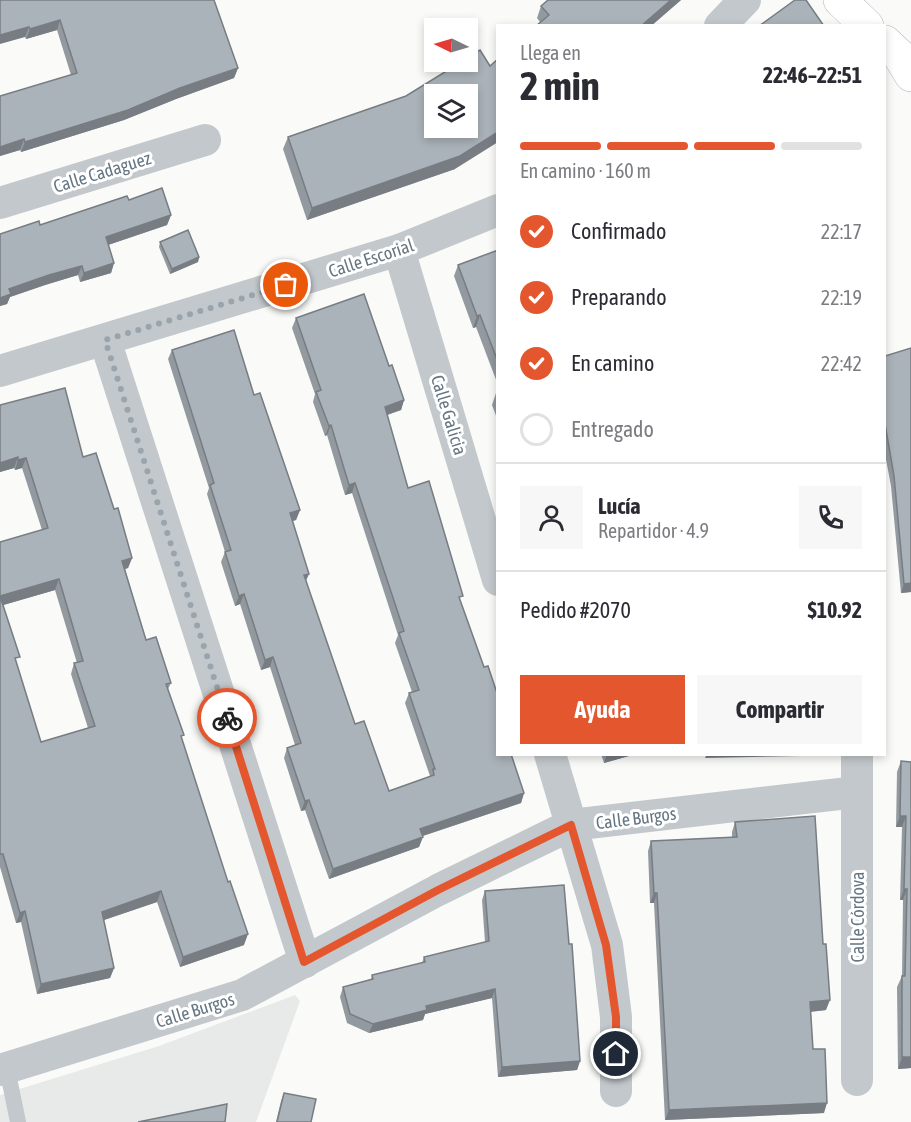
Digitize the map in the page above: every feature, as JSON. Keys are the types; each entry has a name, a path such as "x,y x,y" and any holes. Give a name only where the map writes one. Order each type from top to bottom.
{"street":[{"path":"722,24 745,0"},
{"path":"840,0 865,24"},
{"path":"886,43 899,55 911,75"},
{"name":"Calle Cadaguez","path":"0,203 205,140"},
{"name":"Calle Escorial","path":"0,371 399,250 496,211"},
{"name":"Calle Galicia","path":"399,250 496,573"},
{"path":"105,340 304,962"},
{"path":"551,756 606,945 616,1017 616,1090"},
{"name":"Calle Córdova","path":"857,756 857,1080"},
{"name":"Calle Burgos","path":"2,1061 242,995 438,890 571,825 857,792"}],"lane":[{"path":"2,1061 18,1122"}],"shaded area":[{"path":"295,995 300,1001 256,1122 0,1122 0,1095 159,1046"}],"building":[{"path":"0,0 214,0 238,68 180,88 128,110 25,142 24,139 0,147 0,96 77,73 60,20 0,35"},
{"path":"548,0 671,0 643,24 538,24 549,15 541,6"},
{"path":"795,0 806,0 823,24 762,24"},
{"path":"480,50 490,66 496,61 496,133 460,156 312,208 288,137 406,96 424,85 424,138 478,138 478,84 425,84 445,72 478,72 478,51"},
{"path":"162,188 171,215 106,237 114,263 84,273 82,266 49,275 9,289 11,294 0,298 0,234 39,221 40,225 127,196 129,200"},
{"path":"188,230 199,257 172,269 160,242"},
{"path":"496,251 496,357 480,315 477,316 458,265"},
{"path":"364,294 389,366 392,365 404,400 385,407 408,488 429,481 463,596 459,597 484,667 488,666 496,690 496,756 512,756 524,793 420,829 423,837 333,869 309,800 305,801 287,748 301,743 273,657 265,660 244,594 239,596 225,552 231,550 210,485 214,483 172,350 234,330 254,395 260,393 300,510 290,513 309,574 304,575 355,724 364,721 389,791 434,775 433,769 435,769 409,693 419,690 399,633 404,631 355,483 349,485 331,425 329,426 316,392 321,390 296,318"},
{"path":"911,348 911,583 904,584 894,476 886,430 886,356"},
{"path":"65,388 83,457 96,453 114,509 118,508 132,558 122,561 146,640 156,637 171,683 166,684 184,735 181,736 228,882 230,881 248,934 183,957 161,891 102,912 114,968 41,984 25,911 20,913 3,854 0,854 0,596 0,542 48,528 26,458 18,460 18,457 0,463 0,405","holes":["59,579 83,661 74,663 95,726 41,742 15,658 20,657 0,596"]},
{"path":"901,761 911,762 911,1057 902,1057 902,976 905,976 907,889 904,889 906,816 900,816"},
{"path":"815,816 823,944 826,944 830,1000 810,1002 813,1049 825,1049 827,1103 669,1110 657,893 654,893 651,841 737,837 735,822"},
{"path":"564,885 569,944 572,944 580,1061 502,1067 495,989 426,1006 427,1010 373,1024 350,1014 343,987 373,979 372,975 425,962 424,957 489,941 485,891"},
{"path":"284,1093 316,1099 311,1122 277,1122"},
{"path":"227,1104 225,1122 138,1122"}],"way so far":[{"path":"227,718 105,340 286,285"}],"route":[{"path":"227,718 304,962 438,890 571,825 606,945 616,1017 616,1054"}]}
